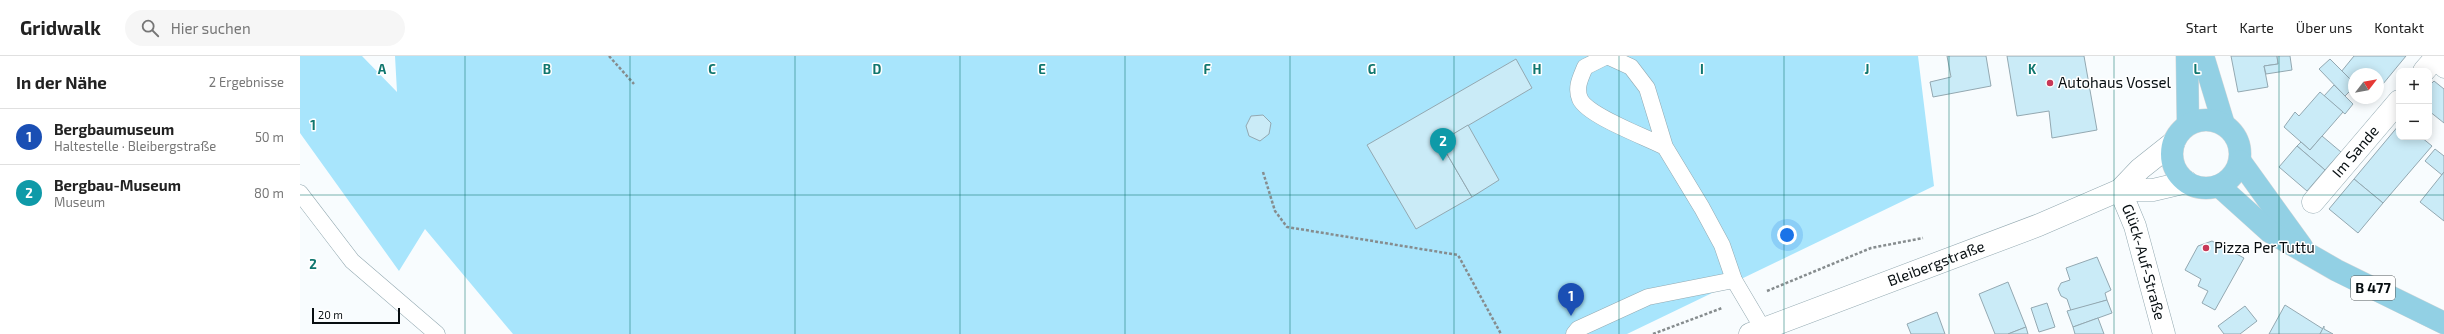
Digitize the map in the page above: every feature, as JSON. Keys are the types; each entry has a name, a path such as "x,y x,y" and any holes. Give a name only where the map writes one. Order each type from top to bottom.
{"main road":[{"path":"2187,56 2188,124"},
{"path":"2204,56 2224,125"},
{"path":"2210,120 2224,125 2237,138 2240,149 2240,161 2236,171 2229,180 2219,186 2202,188 2186,182 2178,174 2173,164 2172,153 2174,142 2179,132 2188,124 2210,120"},
{"name":"B 477","path":"2240,161 2304,250"},
{"name":"B 477","path":"2219,186 2270,232 2304,250 2336,270 2444,323"}],"street":[{"name":"Im Sande","path":"2313,202 2396,104"},
{"name":"Bleibergstraße","path":"1759,332 2039,225 2120,190 2140,169 2174,142"},
{"name":"Bleibergstraße","path":"2120,190 2153,190 2186,182"},
{"name":"Glück-Auf-Straße","path":"2120,190 2135,226 2164,334"}],"lane":[{"path":"1665,146 1602,118 1580,100 1578,84 1585,67 1607,56 1631,67 1647,88 1665,146 1722,245 1734,280 1746,299 1759,332"},
{"path":"300,193 352,261 437,334"},
{"path":"1574,334 1578,329 1648,298 1734,280"}],"path":[{"path":"609,56 634,84"},
{"path":"1263,172 1275,211 1287,227 1458,255 1501,334"},
{"path":"1653,334 1746,299 1871,248 1925,238"}],"shaded area":[{"path":"300,56 362,56 397,92 395,56 1918,56 1934,186 1627,334 513,334 425,229 399,271 300,133"}],"building":[{"path":"1947,56 1986,56 1991,86 1933,97 1930,82 1951,77"},
{"name":"Autohaus Vossel","path":"2007,56 2084,56 2097,130 2052,138 2049,111 2017,116"},
{"path":"2231,56 2277,56 2278,64 2264,66 2268,87 2238,92"},
{"path":"2277,56 2290,56 2292,70 2266,74 2264,66 2278,64"},
{"path":"2354,56 2406,56 2384,83 2384,68 2348,68 2348,78 2341,72"},
{"path":"1516,59 1532,88 1440,142 1472,197 1416,229 1367,145"},
{"path":"2330,59 2348,77 2348,93 2345,96 2319,69"},
{"path":"2434,81 2444,89 2444,123 2432,113 2432,83"},
{"path":"2334,85 2348,99 2348,104 2353,104 2345,114 2324,96"},
{"path":"2320,92 2343,112 2310,150 2284,127 2295,112 2299,116"},
{"path":"1263,115 1271,123 1269,134 1260,141 1249,136 1246,126 1251,116"},
{"path":"1468,125 1499,180 1472,197 1440,142"},
{"path":"2396,129 2396,140 2425,140 2432,146 2383,203 2354,179"},
{"path":"2322,136 2341,152 2325,170 2297,146 2301,142 2310,150"},
{"path":"2297,146 2325,170 2307,191 2279,167"},
{"path":"2435,149 2444,156 2444,172 2442,175 2425,161"},
{"path":"2444,172 2444,221 2420,202"},
{"path":"2354,179 2383,203 2358,233 2329,209"},
{"path":"2212,241 2244,258 2215,310 2202,303 2208,291 2198,286 2201,279 2185,270 2198,246"},
{"path":"2097,257 2111,290 2105,293 2107,300 2071,311 2067,299 2061,296 2058,289 2061,283 2070,280 2066,268"},
{"path":"2008,282 2026,327 2008,334 1995,334 1979,294"},
{"path":"2107,300 2112,313 2073,327 2067,311"},
{"path":"2047,303 2055,327 2039,332 2031,308"},
{"path":"2285,305 2323,329 2320,334 2269,334"},
{"path":"2245,306 2257,321 2240,334 2224,334 2218,326"},
{"path":"1937,312 1945,334 1911,334 1907,324"},
{"path":"2098,318 2104,334 2075,334 2073,327"},
{"path":"2324,326 2324,329 2333,334 2320,334"},
{"path":"2026,327 2028,334 2008,334"}],"place":[{"name":"Autohaus Vossel","path":"2050,83"},
{"name":"Bergbau-Museum","path":"1443,161"},
{"name":"Pizza Per Tuttu","path":"2206,248"},
{"name":"Bergbaumuseum","path":"1571,316"}]}
